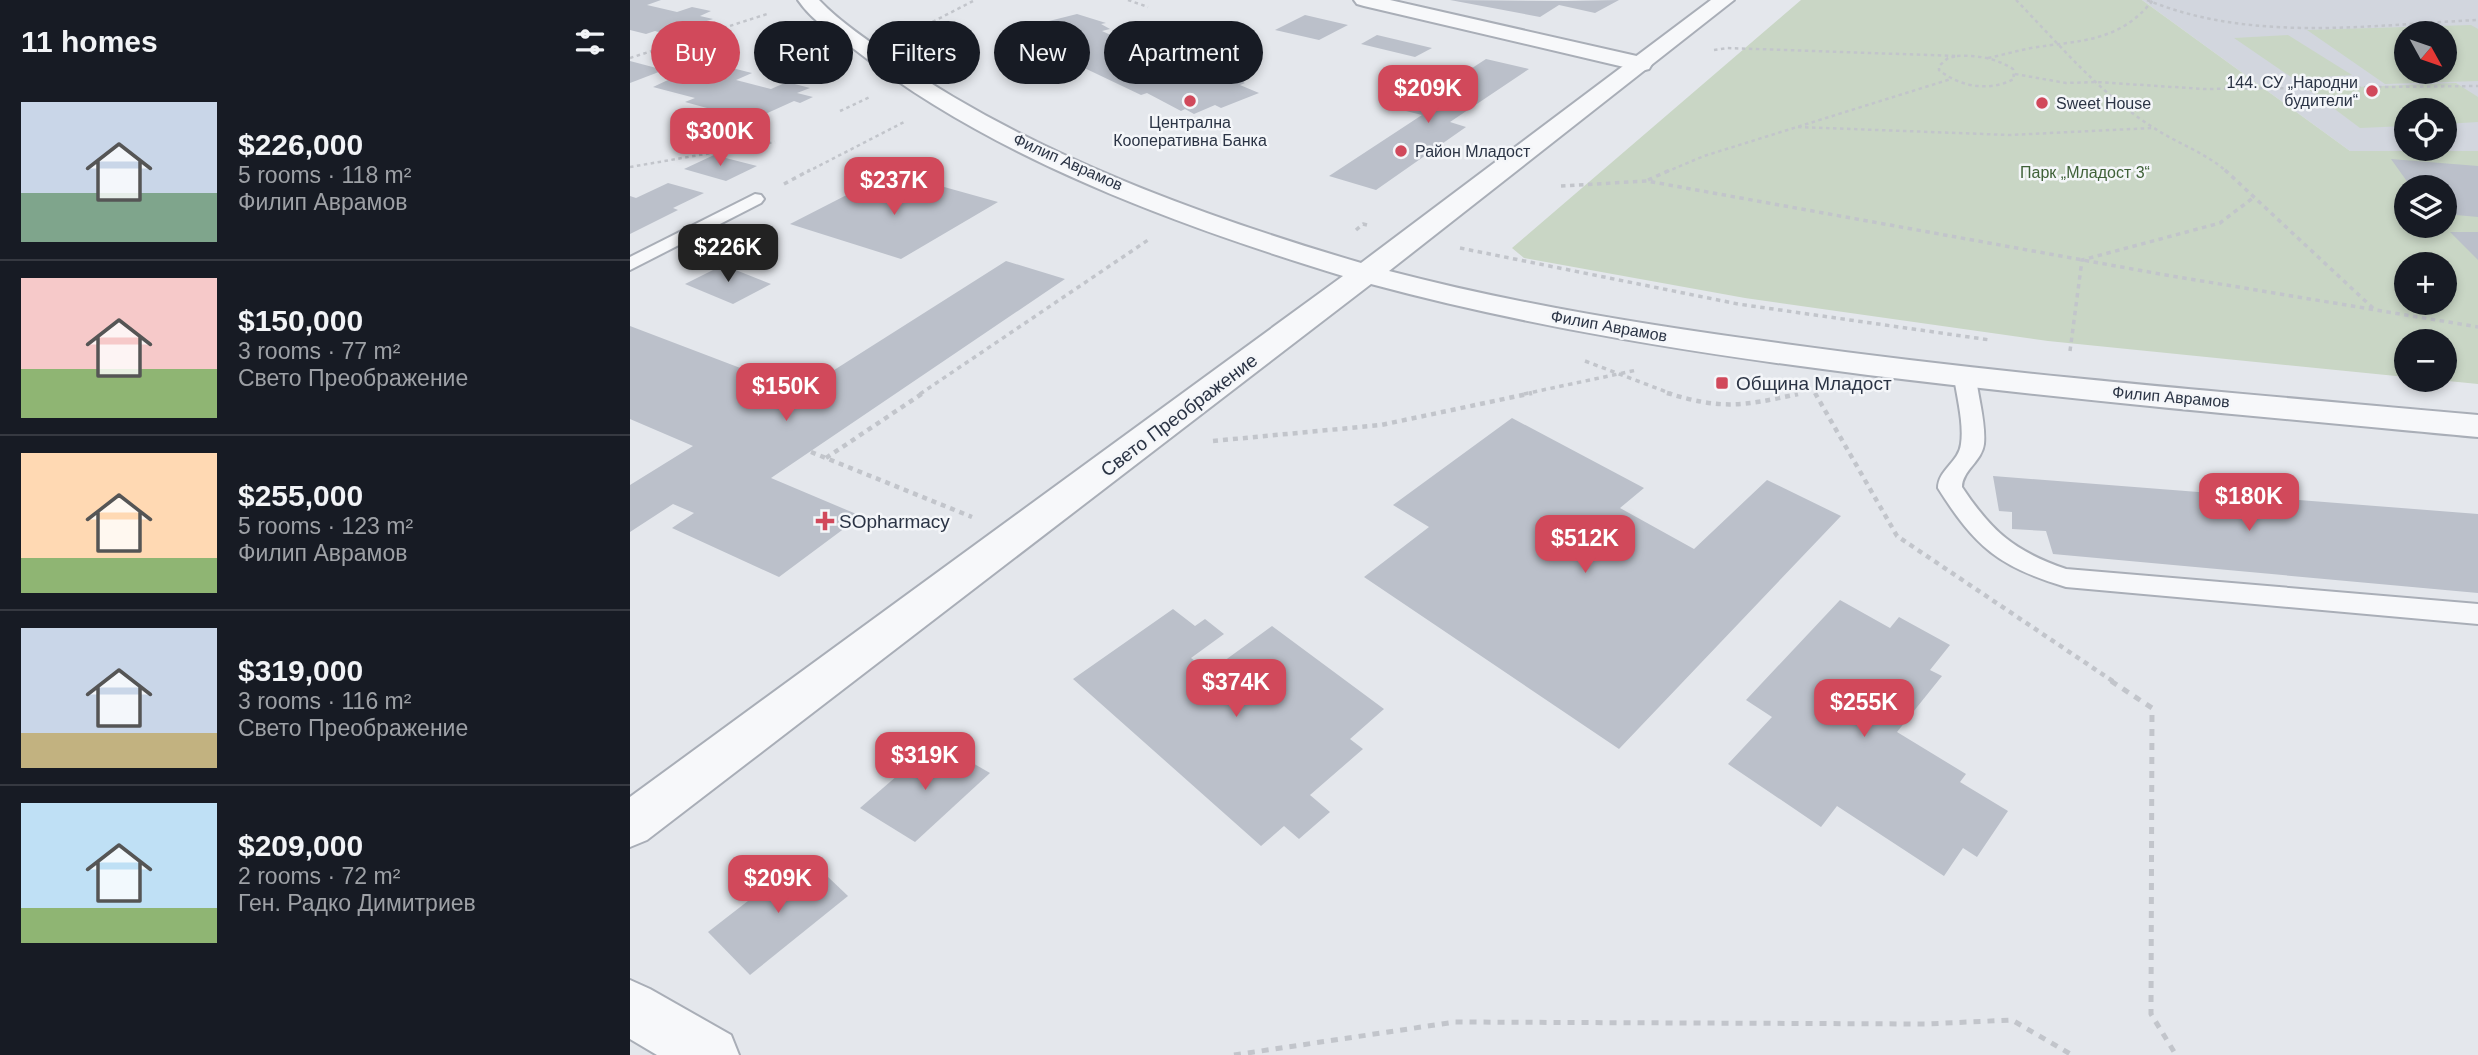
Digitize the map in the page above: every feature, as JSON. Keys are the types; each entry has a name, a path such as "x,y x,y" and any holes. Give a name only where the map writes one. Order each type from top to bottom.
{"street":[{"name":"Филип Аврамов","path":"808,0 818,11 882,61 976,120 1071,166 1304,255 1367,273 1596,326 1824,360 1965,377 2478,426"},
{"path":"1364,0 1641,64"},
{"name":"Свето Преображение","path":"630,825 1367,273 1724,0"},
{"path":"630,1009 711,1055"}],"lane":[{"path":"630,264 755,199"},
{"path":"1965,377 1973,443 1969,456 1950,480 1950,488 1980,531 2021,561 2044,572 2066,578 2478,614"}],"path":[{"path":"934,21 975,0"},
{"path":"1128,0 1148,7"},
{"path":"2016,0 2096,82 2153,128 2213,159 2375,310"},
{"path":"1641,64 1727,48 1926,53 1988,58 2031,48 2084,43 2118,29 2148,10 2151,1 2176,10 2250,27 2278,29 2478,20"},
{"path":"630,58 767,13"},
{"path":"1956,57 1941,62 1938,66 1939,70 1951,79 1988,86 2009,83 2015,74"},
{"path":"1988,58 2007,65 2015,74 2066,83 2096,82 2204,89 2478,86"},
{"path":"1647,181 1704,156 1951,79"},
{"path":"840,111 870,97"},
{"path":"755,199 906,121"},
{"path":"1798,127 2010,135 2153,128"},
{"path":"630,167 775,142"},
{"path":"1561,186 1647,181 2082,260 2478,327"},
{"path":"2082,260 2220,223 2254,197"},
{"path":"1356,230 1363,225"},
{"path":"825,458 1157,233"},
{"path":"1470,250 1738,304 2001,341"},
{"path":"1476,260 1483,253"},
{"path":"2056,349 2070,351 2082,260"},
{"path":"1576,358 1674,395 1708,403 1749,405 1783,397"},
{"path":"1213,441 1381,425 1637,370"},
{"path":"1814,392 1897,536 2152,708 2151,1014 2176,1055"},
{"path":"811,452 981,521"},
{"path":"1234,1055 1455,1022 1925,1024 2012,1020 2072,1055"}],"shaded area":[{"name":"144. СУ „Народни будители“","path":"2142,0 2478,0 2478,151 2457,151 2457,98 2394,98 2394,151 2350,151"}],"green space":[{"name":"Парк „Младост 3“","path":"1801,0 2142,0 2350,151 2394,151 2394,161 2457,161 2457,151 2478,151 2478,384 2457,382 2457,329 2394,329 2394,376 2048,341 1745,298 1524,258 1512,248"},
{"path":"2457,25 2471,25 2478,29 2478,81 2457,82"},
{"path":"2394,27 2394,84 2385,84 2307,30"},
{"path":"2288,35 2352,75 2294,79 2234,38"},
{"path":"2457,84 2478,97 2478,122 2457,123 2457,98 2394,98 2394,127 2360,128 2308,89"}],"building":[{"path":"630,0 661,0 647,5 677,12 692,7 711,11 700,16 713,19 651,21 651,32 646,34 630,30"},
{"path":"1450,0 1619,0 1595,13 1559,5 1540,17"},
{"path":"1077,14 1104,22 1101,24 1104,26 1104,77 1090,71 1090,21 1049,21"},
{"path":"1305,15 1348,25 1319,40 1275,30"},
{"path":"1377,35 1432,48 1415,57 1361,44"},
{"path":"1486,59 1529,69 1450,122 1466,127 1376,190 1329,176 1422,115 1406,111"},
{"path":"630,61 651,67 651,75 630,83"},
{"path":"740,70 752,73 740,78"},
{"path":"1422,72 1449,78 1434,88 1407,81"},
{"path":"740,81 771,89 782,84 795,84 810,88 797,93 813,97 800,103 794,101 761,116 749,113 740,117 685,102 695,98 653,87 659,84 740,84"},
{"path":"1118,84 1242,84 1240,85 1259,93 1221,108 1215,105 1194,114 1185,109 1181,111 1147,93 1141,95"},
{"path":"714,155 757,166 726,181 684,169"},
{"path":"2391,159 2478,166 2478,217 2457,215 2457,175 2402,175"},
{"path":"874,181 921,194 937,185 998,202 901,259 790,224"},
{"path":"668,183 704,193 673,208 678,210 630,234 630,196 636,198"},
{"path":"2457,232 2478,232 2478,260 2456,238"},
{"path":"1006,261 1065,279 771,478 861,516 779,577 672,528 694,513 673,504 630,532 630,485 693,446 630,419 630,326 801,391"},
{"path":"723,265 771,284 733,304 685,284"},
{"path":"1512,418 1644,488 1620,508 1694,549 1767,480 1841,516 1619,749 1364,577 1429,527 1393,505"},
{"path":"1993,476 2478,514 2478,593 2053,554 2046,531 2012,529 2012,512 1999,511"},
{"path":"1840,600 1890,628 1899,617 1950,645 1930,670 1942,676 1897,732 1966,774 1960,782 2008,811 1977,857 1963,848 1944,876 1837,806 1821,827 1728,764 1772,717 1746,700"},
{"path":"1173,609 1195,626 1205,619 1224,634 1191,658 1209,672 1272,626 1384,709 1350,739 1363,749 1310,795 1330,812 1299,839 1284,826 1261,846 1073,679"},
{"path":"936,742 990,773 915,842 860,808"},
{"path":"806,856 848,896 750,975 708,932"}],"place":[{"name":"144. СУ „Народни будители“","path":"2372,91"},
{"name":"Централна Кооперативна Банка","path":"1190,101"},
{"name":"Sweet House","path":"2042,103"},
{"name":"Район Младост","path":"1401,151"},
{"name":"Община Младост","path":"1722,383"},
{"name":"SOpharmacy","path":"825,521"}]}
